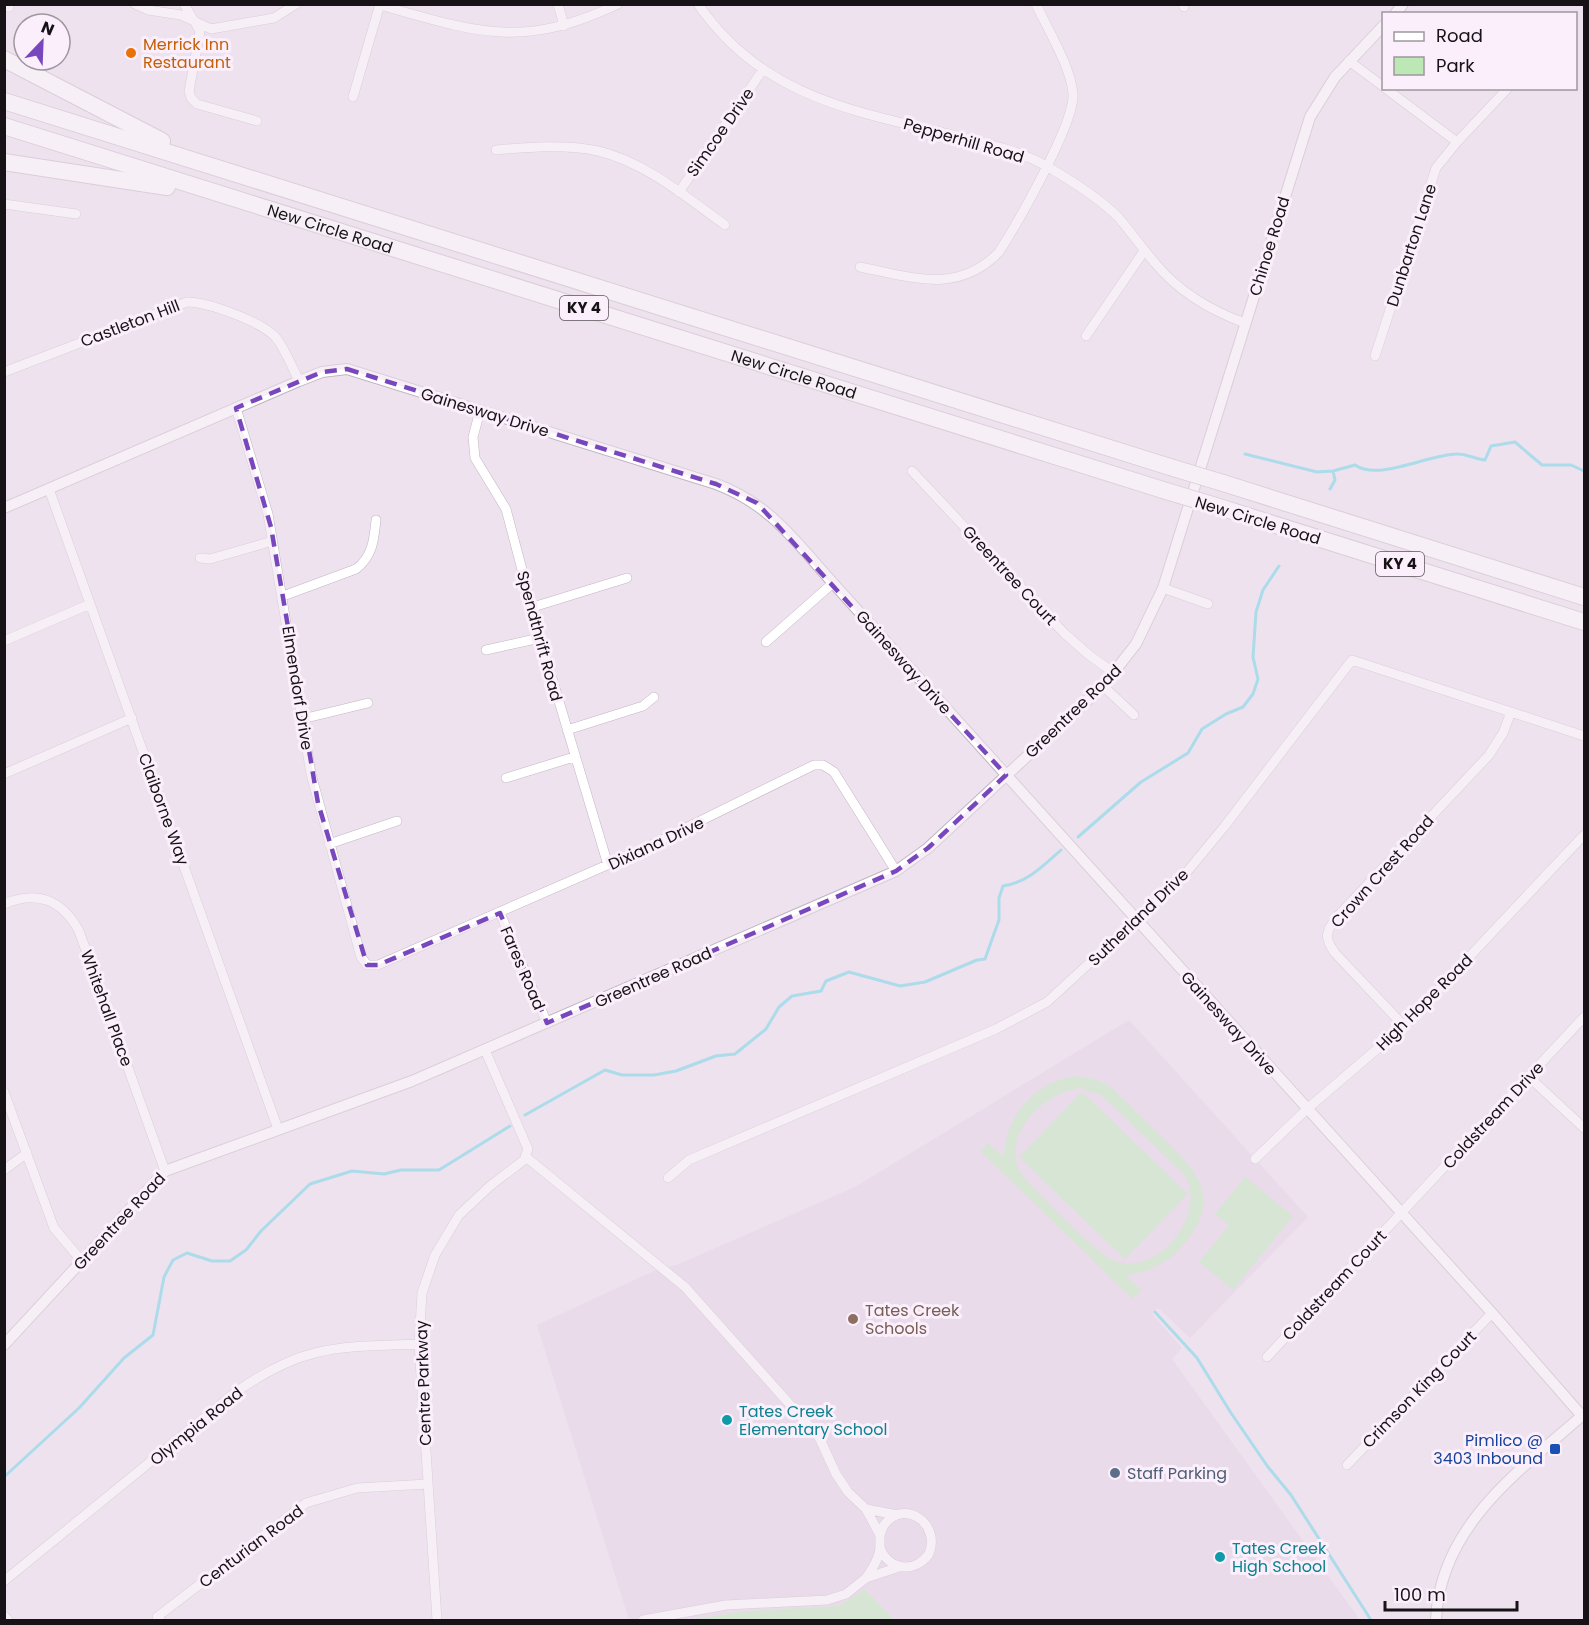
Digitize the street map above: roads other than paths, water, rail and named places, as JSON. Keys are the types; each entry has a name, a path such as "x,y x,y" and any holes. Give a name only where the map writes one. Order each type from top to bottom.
{"highway":[{"path":"4,59 141,132 268,184"},
{"name":"New Circle Road","path":"4,101 1584,597"},
{"name":"New Circle Road","path":"4,126 1584,622"},
{"path":"4,162 158,184 384,245"}],"street":[{"path":"135,4 159,8 195,20 211,29 274,18 296,4"},
{"path":"184,4 200,31 189,91 191,98 197,104 257,121"},
{"path":"558,4 564,26"},
{"path":"353,97 380,5 480,31 522,33 564,26 618,4"},
{"name":"Pepperhill Road","path":"698,4 722,36 762,71 797,90 845,108 1002,148 1046,166 1108,208 1144,251 1184,291 1214,310 1245,323"},
{"path":"861,267 928,281 945,280 973,272 999,252 1046,166 1069,117 1073,95 1069,78 1036,4"},
{"name":"Chinoe Road","path":"1194,488 1310,117 1327,88 1382,26"},
{"path":"1349,62 1382,87"},
{"name":"Simcoe Drive","path":"679,192 762,71"},
{"path":"1387,90 1457,142"},
{"name":"Dunbarton Lane","path":"1375,356 1427,189 1436,168 1506,90"},
{"path":"496,150 578,148 596,151 634,164 725,225"},
{"path":"4,204 76,214"},
{"path":"1086,336 1144,251"},
{"name":"Castleton Hill","path":"4,372 187,302 204,304 272,333 282,347 299,381"},
{"name":"Gainesway Drive","path":"4,508 299,381 322,372 347,369 736,491 765,510 833,583 1584,1417"},
{"name":"Elmendorf Drive","path":"236,408 268,514 311,774 361,957 367,965"},
{"name":"Spendthrift Road","path":"480,411 473,437 475,458 506,509 574,757 608,865"},
{"name":"Greentree Court","path":"912,471 1064,633 1089,656 1114,673"},
{"name":"Greentree Road","path":"4,1345 165,1171 412,1081 896,871 928,848 1103,686 1136,644 1163,588 1194,488"},
{"name":"Claiborne Way","path":"49,489 278,1130"},
{"path":"283,596 356,569 366,561 373,545 376,519"},
{"path":"200,558 210,559 273,541"},
{"path":"532,607 627,578"},
{"path":"766,642 833,583"},
{"path":"1163,588 1208,604"},
{"path":"4,641 90,604"},
{"path":"486,650 540,638"},
{"name":"Sutherland Drive","path":"668,1178 690,1160 1036,1009 1137,921 1180,879 1224,827 1352,660 1584,735"},
{"path":"1103,686 1134,715"},
{"path":"567,730 643,706 654,697"},
{"path":"302,719 368,703"},
{"name":"Crown Crest Road","path":"1404,1026 1335,953 1327,942 1326,934 1337,917 1489,755 1503,733 1511,712"},
{"path":"4,774 132,718"},
{"path":"506,778 574,757"},
{"name":"Dixiana Drive","path":"367,965 378,965 608,865 814,765 823,765 834,772 896,871"},
{"path":"329,844 397,821"},
{"name":"High Hope Road","path":"1255,1159 1307,1109 1404,1026 1584,835"},
{"name":"Whitehall Place","path":"4,904 24,897 43,897 59,906 73,920 79,931 165,1171"},
{"name":"Fares Road","path":"500,913 547,1023"},
{"name":"Coldstream Drive","path":"1402,1214 1584,1017"},
{"path":"485,1050 527,1146 526,1156 549,1178 679,1280 819,1437 836,1474 848,1492 866,1509 879,1535 880,1548 887,1559 899,1566 908,1567 920,1563 929,1554 932,1540 923,1521 910,1515 866,1509"},
{"path":"1529,1077 1584,1128"},
{"path":"4,1092 54,1228 81,1260"},
{"path":"4,1170 27,1153"},
{"name":"Centre Parkway","path":"437,1620 419,1344 423,1293 428,1270 442,1241 469,1204 526,1156"},
{"name":"Coldstream Court","path":"1267,1357 1402,1214"},
{"name":"Crimson King Court","path":"1347,1465 1492,1313"},
{"name":"Olympia Road","path":"4,1581 236,1392 269,1370 298,1356 332,1348 419,1344"},
{"path":"1436,1620 1437,1603 1447,1564 1465,1529 1485,1503 1584,1417"},
{"name":"Centurian Road","path":"160,1620 157,1617 306,1503 357,1488 428,1484"},
{"path":"879,1535 883,1527 897,1515"},
{"path":"866,1578 880,1548"},
{"path":"643,1620 726,1605 827,1600 846,1594 866,1578 899,1566"},
{"path":"4,1616 8,1620"}],"waterway":[{"path":"1330,489 1335,480 1333,471 1355,465 1365,469 1391,469 1458,454 1485,460 1491,446 1515,442 1542,465 1571,465 1584,471"},
{"path":"1245,454 1317,472 1333,471"},
{"path":"1078,837 1141,782 1188,753 1202,729 1226,714 1243,707 1253,694 1258,679 1253,657 1256,612 1263,590 1279,566"},
{"path":"525,1115 605,1070 622,1075 654,1075 676,1071 716,1056 735,1054 766,1029 779,1007 792,996 821,991 826,981 849,972 900,986 925,982 977,960 985,959 999,920 999,898 1003,886 1028,877 1061,850"},
{"path":"4,1477 79,1408 124,1358 153,1335 164,1277 173,1260 187,1253 212,1261 230,1261 246,1250 261,1231 310,1184 352,1171 384,1174 401,1170 439,1170 510,1126"},
{"path":"1155,1312 1197,1358 1268,1467 1291,1495 1371,1620"}],"place":[{"name":"Merrick Inn Restaurant","path":"131,53"},
{"name":"Tates Creek Schools","path":"853,1319"},
{"name":"Tates Creek Elementary School","path":"727,1420"},
{"name":"Pimlico @ 3403 Inbound","path":"1555,1449"},
{"name":"Staff Parking","path":"1115,1473"},
{"name":"Tates Creek High School","path":"1220,1557"}]}
